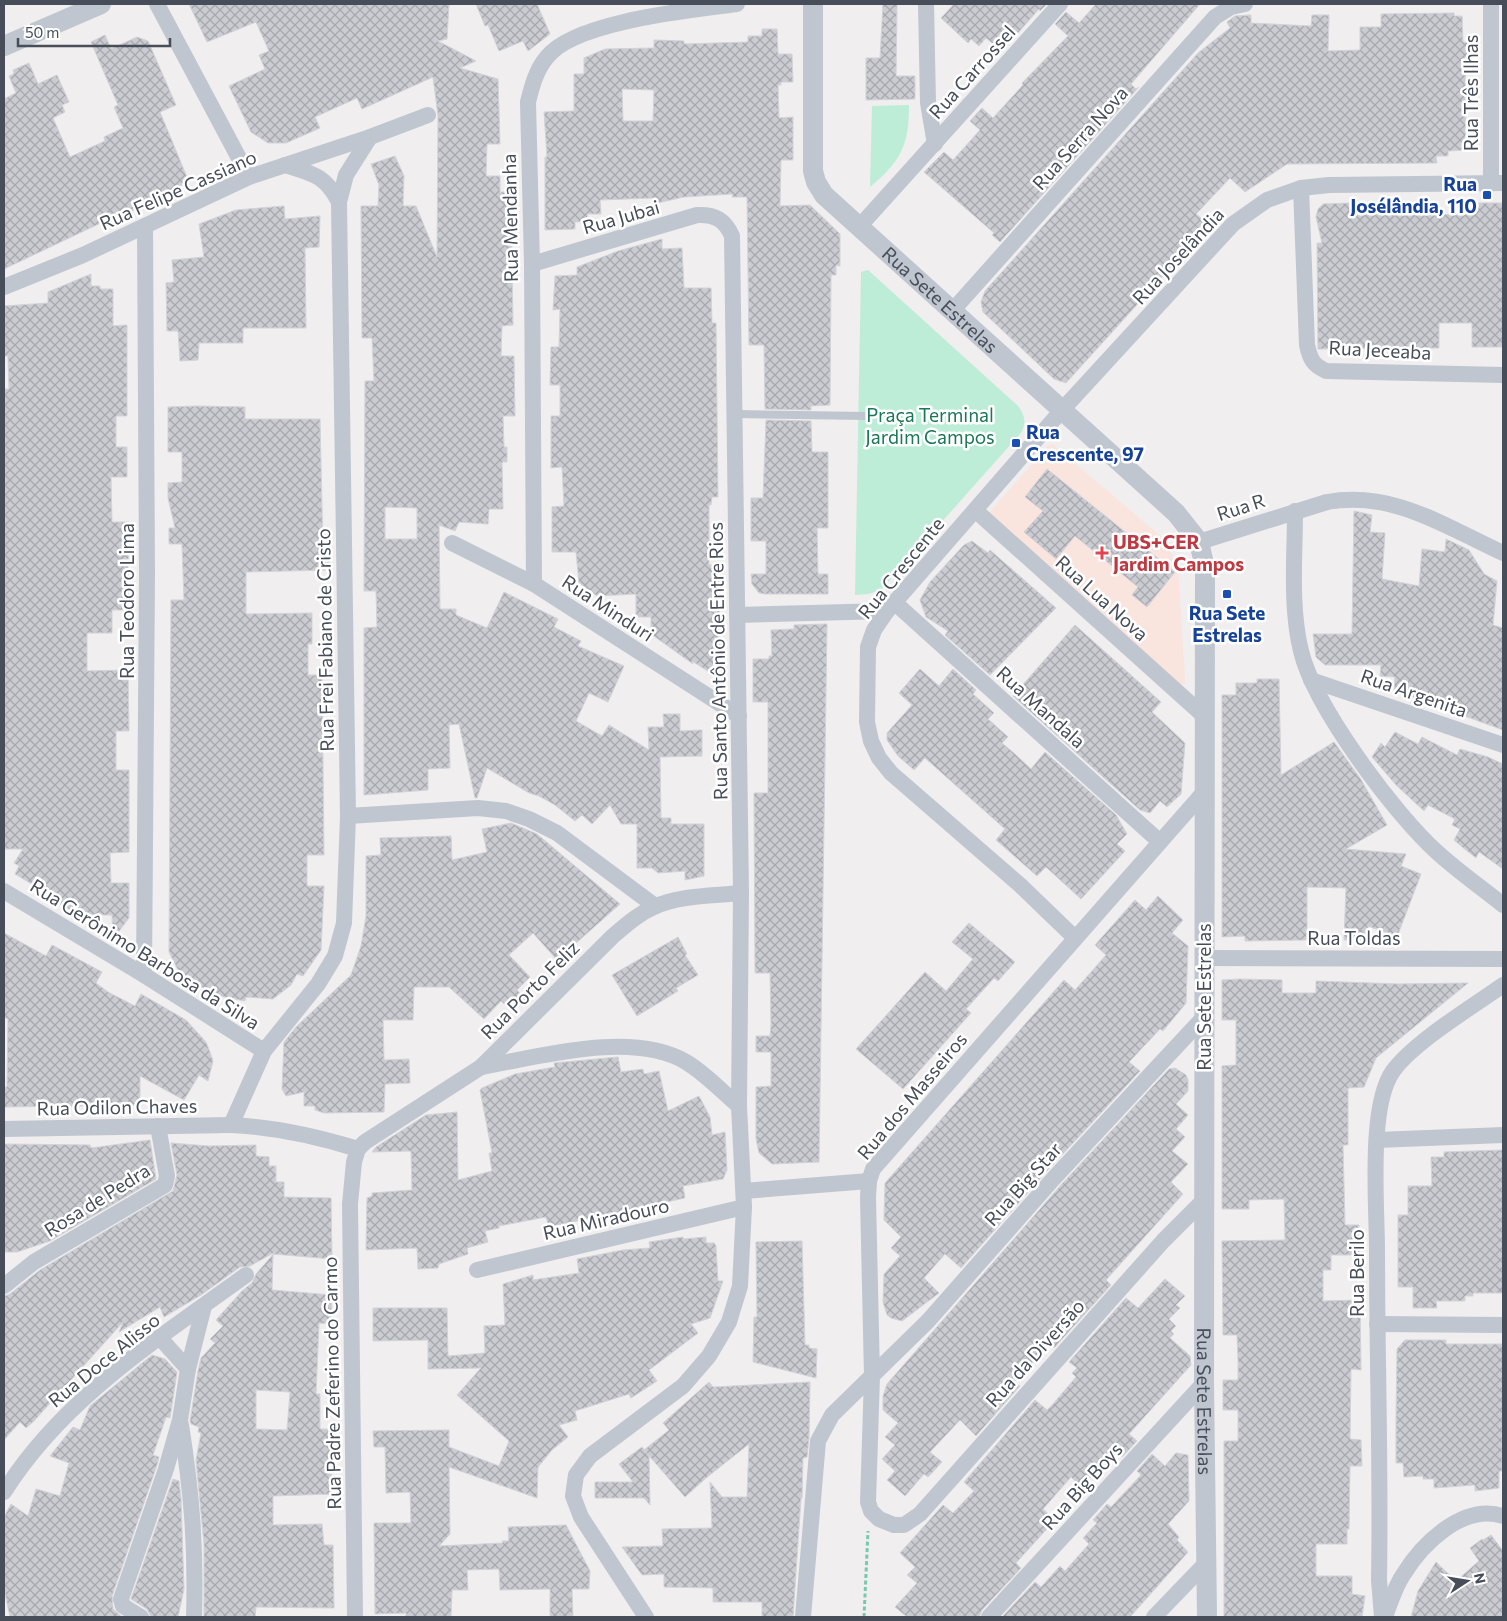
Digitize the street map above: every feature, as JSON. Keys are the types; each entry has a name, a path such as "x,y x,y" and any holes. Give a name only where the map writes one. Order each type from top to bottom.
{"street":[{"path":"4,46 101,4"},
{"path":"157,4 248,177"},
{"name":"Rua Mendanha","path":"534,584 532,264 528,102 535,76 548,55 570,40 606,27 639,18 737,4"},
{"name":"Rua Sete Estrelas","path":"813,4 813,171 816,182 824,195 1176,513 1199,542 1205,568 1203,1018 1206,1617"},
{"name":"Rua Carrossel","path":"926,4 928,103 934,144"},
{"name":"Rua Carrossel","path":"859,227 1060,4"},
{"name":"Rua Serra Nova","path":"953,310 1215,17 1231,7 1245,4"},
{"name":"Rua Três Ilhas","path":"1491,4 1497,183"},
{"name":"Rua Felipe Cassiano","path":"4,287 44,272 145,227 248,177 370,137 428,115"},
{"name":"Rua Frei Fabiano de Cristo","path":"230,1125 264,1052 318,984 335,956 344,923 348,816 339,202 346,175 370,137"},
{"path":"285,165 320,177 328,184 339,202"},
{"name":"Rua Joselândia","path":"1062,410 1233,224 1267,200 1301,188 1329,185 1497,183"},
{"name":"Rua Jeceaba","path":"1301,188 1307,345 1310,359 1316,366 1326,371 1503,375"},
{"name":"Rua Jubai","path":"532,264 698,215 714,216 722,220"},
{"name":"Rua Santo Antônio de Entre Rios","path":"646,1617 580,1517 573,1496 576,1475 590,1456 683,1386 709,1356 729,1322 740,1286 744,1199 739,1106 741,893 734,255 732,236 727,225 722,220"},
{"name":"Rua Teodoro Lima","path":"144,975 148,574 145,227"},
{"name":"Rua Crescente","path":"1062,410 891,607 874,630 868,647 866,665 868,722 871,741 878,758 891,773 1020,884 1075,938"},
{"name":"Rua R","path":"1199,542 1295,511 1348,498 1368,499 1406,508 1503,553"},
{"name":"Rua Lua Nova","path":"975,510 1203,716"},
{"path":"1295,511 1297,629 1300,650 1311,680 1345,737 1407,821 1438,853 1503,905"},
{"name":"Rua Minduri","path":"452,543 534,584 738,716"},
{"path":"737,615 891,607"},
{"name":"Rua Mandala","path":"891,607 1160,842"},
{"name":"Rua Argenita","path":"1311,680 1503,745"},
{"name":"Rua dos Masseiros","path":"871,1511 867,1490 872,1376 869,1181 874,1170 1204,792"},
{"path":"348,816 478,808 506,811 529,819 557,833 655,906"},
{"name":"Rua Gerônimo Barbosa da Silva","path":"4,891 144,975 264,1052"},
{"name":"Rua Porto Feliz","path":"358,1149 374,1135 480,1067 613,936 636,917 655,906 674,901 741,893"},
{"name":"Rua Toldas","path":"1204,958 1503,959"},
{"name":"Rua Berilo","path":"1383,1617 1379,1580 1377,1324 1377,1140 1382,1093 1392,1072 1408,1054 1503,985"},
{"name":"Rua Big Star","path":"803,1617 818,1441 832,1415 928,1321 1054,1178 1203,1018"},
{"path":"480,1067 576,1051 620,1047 656,1051 686,1062 739,1106"},
{"name":"Rosa de Pedra","path":"4,1286 34,1262 165,1185 168,1176 158,1126"},
{"name":"Rua Odilon Chaves","path":"4,1129 263,1126 292,1131 358,1149"},
{"path":"1377,1140 1503,1136"},
{"name":"Rua Padre Zeferino do Carmo","path":"355,1617 350,1204 354,1162 358,1149"},
{"name":"Rua Miradouro","path":"477,1270 744,1199 869,1181"},
{"name":"Rua da Diversão","path":"871,1511 879,1519 894,1525 904,1525 920,1514 1163,1241 1204,1200"},
{"name":"Rua Doce Alisso","path":"4,1492 43,1439 79,1401 160,1338 246,1275"},
{"path":"141,1617 122,1606 121,1599 152,1511 180,1420 188,1369 204,1306"},
{"path":"1377,1324 1503,1325"},
{"path":"160,1338 188,1369"},
{"name":"Rua Big Boys","path":"989,1617 1204,1383"},
{"path":"180,1420 191,1486 194,1527 194,1617"},
{"path":"1383,1617 1403,1575 1424,1547 1449,1526 1476,1516 1503,1516"},
{"path":"1154,1617 1206,1563"}],"lane":[{"path":"736,414 866,416"}],"path":[{"path":"864,1617 865,1570 871,1511"}],"shaded area":[{"name":"UBS+CER Jardim Campos","path":"1052,444 1164,539 1178,568 1184,684 1180,684 989,513 1048,446"}],"green space":[{"path":"909,105 907,131 901,151 889,169 870,187 872,106"},
{"name":"Praça Terminal Jardim Campos","path":"868,270 1018,406 1024,416 1024,423 1020,434 881,590 855,595 861,272"}],"building":[{"path":"189,4 449,4 447,39 438,41 476,61 460,68 498,79 500,144 487,144 486,176 500,176 500,192 511,192 513,325 502,326 501,356 514,356 515,416 503,416 504,447 507,447 507,462 502,462 503,509 489,509 488,524 459,522 455,531 439,525 440,609 456,609 456,615 487,628 504,592 558,619 554,627 581,641 578,646 624,666 608,702 589,693 576,721 602,736 609,725 649,750 648,727 664,727 663,714 680,714 680,731 702,730 702,756 660,757 661,818 671,818 671,824 704,824 704,876 685,880 685,871 658,873 652,868 637,868 637,824 621,824 610,805 592,824 582,815 575,821 555,805 529,793 487,768 477,798 475,798 459,724 449,725 450,768 428,769 428,790 364,795 364,628 377,627 376,591 364,591 365,381 374,381 372,338 362,338 361,206 378,206 379,185 371,164 395,156 404,176 403,206 416,206 437,257 438,116 433,77 362,109 357,98 315,117 320,128 286,143 268,143 251,132 229,86 265,69 259,55 269,51 256,22 207,42","holes":["385,507 417,508 417,539 385,539"]},
{"path":"476,4 537,4 550,34 528,51 523,41 499,51 488,25 485,26"},
{"path":"883,4 897,4 896,76 915,76 915,99 866,100 866,58 880,58"},
{"path":"954,4 1047,4 1040,11 1039,9 1002,51 986,38 979,46 971,39 968,43 941,18"},
{"path":"1096,4 1200,4 1131,84 1136,89 1139,87 1000,242 992,235 994,233 924,172 944,152 953,160 980,130 970,121 982,108 993,118 1023,85 1022,83 1068,36 1055,24 1066,12 1079,23"},
{"path":"1454,13 1454,16 1462,16 1463,42 1475,42 1476,58 1465,58 1466,150 1448,151 1448,156 1436,156 1437,163 1287,164 1245,192 1230,178 1196,214 1206,222 1198,231 1201,234 1066,383 1054,379 983,312 981,302 985,291 1198,53 1230,28 1227,22 1235,16 1251,15 1251,23 1311,26 1312,15 1329,15 1328,51 1360,50 1360,27 1381,27 1381,14"},
{"path":"762,29 777,29 778,54 792,54 793,82 781,82 781,85 778,85 779,118 793,117 793,160 781,160 780,206 810,205 840,234 840,266 836,265 836,275 831,275 830,405 811,406 811,410 765,409 764,345 749,345 747,197 732,197 733,194 684,197 653,204 653,198 600,200 601,214 587,214 588,221 575,222 575,229 545,230 545,157 547,157 544,112 574,111 574,74 584,74 584,58 605,49 654,48 654,40 684,41 684,44 748,42 748,36 762,36","holes":["622,89 654,90 653,121 623,121"]},
{"path":"105,35 111,49 137,37 148,41 176,105 160,112 189,182 175,188 176,191 108,222 107,220 4,269 4,99 16,93 9,76 14,74 13,70 29,63 38,84 57,75 69,102 62,105 65,112 53,118 70,157 105,141 104,137 123,128 114,107 118,105 91,42"},
{"path":"1468,203 1503,203 1503,347 1472,347 1472,323 1439,323 1439,348 1318,349 1317,243 1322,243 1316,217 1318,209 1323,204 1425,204 1425,215 1469,214"},
{"path":"284,206 285,219 320,216 319,247 305,248 306,328 243,328 243,343 199,343 198,360 180,361 178,331 167,331 166,283 174,282 172,260 204,257 199,224 236,210"},
{"path":"662,239 662,249 682,248 684,288 711,288 712,323 716,323 718,497 712,497 711,505 709,505 709,565 719,565 720,645 716,645 717,677 692,661 693,664 651,634 651,617 636,617 636,594 597,596 579,583 576,552 552,552 552,507 564,506 562,467 551,468 551,416 560,416 560,385 550,385 551,347 559,347 560,309 553,310 555,276 577,275 577,267 618,251"},
{"path":"91,274 91,286 100,286 100,289 113,289 113,326 127,325 127,416 116,416 116,447 127,447 127,477 111,477 112,522 129,522 128,610 112,610 112,633 87,633 87,671 128,670 129,731 116,731 116,770 129,770 129,852 110,853 111,883 129,883 129,918 113,939 112,915 79,915 55,901 55,898 15,874 19,866 14,863 23,849 4,849 4,389 9,389 8,356 4,356 4,306 48,303 48,292"},
{"path":"168,407 245,407 245,419 320,419 323,551 330,551 330,570 246,572 246,614 312,613 312,644 308,644 308,675 322,675 324,855 307,855 307,886 324,886 321,950 303,976 297,974 291,985 273,999 246,997 245,1001 215,995 180,974 169,952 171,600 184,600 182,544 169,544 169,528 175,528 168,498 168,483 182,482 182,452 168,452"},
{"path":"766,420 811,421 812,452 828,452 828,528 817,528 818,574 828,574 828,594 765,594 759,593 752,584 751,574 766,574 766,541 751,541 751,498 763,498"},
{"path":"1047,469 1175,572 1147,607 1132,595 1138,587 1075,536 1056,559 1024,532 1043,511 1025,497"},
{"path":"1354,511 1372,515 1370,532 1385,533 1382,579 1419,586 1422,549 1445,552 1446,539 1469,550 1484,574 1497,581 1493,625 1503,628 1503,730 1394,690 1395,677 1380,676 1381,665 1325,665 1316,657 1313,634 1352,634"},
{"path":"972,541 988,553 990,550 1056,608 990,675 945,635 948,631 926,617 920,600 930,582 964,545"},
{"path":"827,624 819,1162 772,1164 759,1153 756,1139 756,1087 771,1086 771,1052 756,1052 756,1036 770,1036 771,1025 770,973 755,973 754,793 768,793 768,702 753,702 753,659 769,659 769,656 772,656 771,630 794,629 794,625"},
{"path":"1075,625 1161,702 1152,712 1185,743 1181,794 1167,807 1160,801 1150,813 1140,810 1013,696"},
{"path":"920,669 939,686 953,669 976,690 973,694 994,713 988,719 1008,737 1002,743 1031,769 1045,752 1116,815 1127,834 1117,844 1125,851 1081,899 1046,867 1037,876 996,840 1005,829 925,758 914,770 898,756 887,740 887,733 912,705 899,693"},
{"path":"1257,679 1279,679 1281,775 1334,742 1360,778 1387,825 1346,849 1406,854 1401,866 1421,874 1397,937 1368,926 1368,939 1344,940 1346,888 1307,887 1307,940 1245,941 1245,936 1222,937 1222,695 1236,695 1236,683 1257,683"},
{"path":"1395,732 1418,744 1422,737 1457,755 1460,749 1488,757 1503,764 1503,869 1479,852 1476,858 1461,846 1454,840 1460,829 1452,825 1455,819 1428,805 1424,811 1396,785 1372,757 1381,743 1385,747"},
{"path":"511,823 537,834 620,904 557,960 533,933 509,955 530,977 517,990 525,999 513,1013 501,1001 484,1019 449,987 414,987 413,1020 383,1020 384,1060 409,1059 410,1083 385,1084 384,1112 324,1113 315,1110 315,1106 304,1106 304,1092 286,1096 282,1089 284,1042 296,1027 351,975 361,946 366,916 366,856 381,855 380,838 451,836 452,860 487,852 482,829"},
{"path":"1158,896 1183,920 1172,933 1188,946 1186,1003 1163,1031 1160,1029 1129,1062 1140,1071 1047,1171 961,1268 945,1254 924,1278 939,1293 902,1321 891,1318 887,1315 883,1302 884,1274 900,1256 891,1248 901,1237 884,1220 885,1183 1064,980 1075,990 1092,971 1106,955 1095,945 1135,900 1146,910"},
{"path":"969,923 1015,962 998,981 994,978 966,1009 971,1013 903,1089 856,1049 925,972 946,991 973,959 952,942"},
{"path":"4,933 46,956 52,945 102,972 96,983 108,992 135,1006 141,994 186,1020 206,1042 210,1052 213,1061 208,1081 199,1075 184,1100 140,1076 140,1105 4,1107 4,1087 7,1087 8,1019 4,1017"},
{"path":"678,937 687,954 685,955 698,975 676,988 678,991 637,1016 612,975"},
{"path":"1222,980 1282,980 1282,993 1316,993 1316,981 1398,984 1468,983 1376,1058 1364,1087 1348,1088 1348,1145 1343,1145 1345,1225 1359,1225 1359,1255 1331,1255 1331,1270 1323,1270 1323,1301 1360,1300 1361,1370 1351,1369 1350,1439 1361,1440 1362,1466 1350,1466 1347,1544 1316,1544 1316,1576 1352,1576 1352,1594 1365,1596 1362,1617 1224,1617 1224,1441 1238,1441 1238,1410 1223,1410 1223,1380 1238,1380 1238,1361 1237,1335 1223,1335 1222,1241 1285,1240 1284,1199 1249,1200 1249,1209 1222,1209 1222,1066 1236,1065 1236,1020 1222,1020"},
{"path":"618,1057 621,1072 643,1069 644,1074 659,1071 668,1111 699,1096 710,1117 712,1135 725,1132 727,1170 723,1179 683,1186 685,1198 549,1227 546,1217 499,1226 499,1228 485,1231 488,1242 467,1248 468,1254 439,1264 438,1268 418,1269 417,1248 366,1250 367,1198 372,1196 372,1193 412,1190 411,1151 372,1152 376,1147 426,1115 457,1112 458,1180 492,1171 489,1153 492,1153 480,1090 482,1088 515,1074 555,1067 554,1063"},
{"path":"1175,1068 1186,1075 1188,1080 1188,1091 1176,1104 1188,1115 1176,1129 1185,1137 1172,1151 1188,1164 1171,1182 1183,1194 1106,1280 1111,1285 1054,1348 1049,1344 1015,1382 1020,1386 976,1436 960,1420 930,1452 942,1462 928,1477 924,1474 905,1496 887,1480 895,1471 882,1459 895,1445 885,1437 898,1423 883,1410 883,1396 887,1384 1061,1185 1169,1069"},
{"path":"150,1140 156,1179 50,1241 17,1252 4,1252 4,1144 90,1145 91,1148"},
{"path":"171,1143 208,1146 256,1145 256,1156 269,1157 269,1166 276,1166 276,1182 284,1182 284,1197 331,1198 332,1259 273,1254 275,1252 250,1266 240,1267 201,1295 164,1317 160,1307 119,1332 123,1322 34,1421 26,1428 20,1422 4,1440 4,1296 10,1294 40,1270 173,1191 177,1175"},
{"path":"1503,1150 1503,1293 1473,1293 1473,1296 1465,1296 1465,1301 1436,1301 1437,1308 1413,1308 1413,1287 1398,1287 1398,1215 1408,1215 1408,1186 1432,1186 1431,1157 1444,1157 1444,1152"},
{"path":"683,1237 683,1239 706,1237 706,1243 714,1243 716,1246 718,1281 723,1281 710,1318 691,1324 698,1333 649,1370 657,1381 631,1398 629,1394 575,1411 577,1420 559,1425 568,1437 552,1450 538,1467 537,1498 449,1467 450,1534 439,1546 503,1543 502,1541 509,1541 508,1527 566,1525 590,1571 589,1589 572,1589 573,1617 550,1617 550,1589 500,1590 499,1569 467,1570 468,1590 452,1590 451,1617 406,1617 406,1613 375,1614 374,1523 411,1523 410,1492 386,1493 385,1447 374,1447 373,1431 449,1430 449,1447 499,1466 509,1441 457,1395 481,1368 428,1369 428,1340 373,1341 373,1308 447,1308 448,1356 485,1353 484,1326 505,1325 503,1284 533,1275 533,1280 579,1273 577,1259 623,1250 650,1248 649,1242"},
{"path":"802,1241 805,1345 809,1345 809,1348 817,1349 816,1378 753,1362 754,1317 757,1317 756,1242"},
{"path":"273,1254 272,1290 332,1295 331,1324 319,1323 316,1394 320,1394 320,1429 331,1429 332,1494 273,1496 273,1525 322,1524 324,1545 333,1545 334,1608 256,1607 255,1617 204,1617 204,1544 196,1460 201,1433 198,1432 199,1427 191,1424 190,1421 201,1358 215,1343 210,1339 223,1326 216,1320 242,1291 252,1283 256,1274","holes":["256,1390 290,1392 287,1430 256,1429"]},
{"path":"1165,1279 1185,1296 1176,1305 1180,1308 1169,1319 1176,1326 1171,1331 1174,1334 1170,1338 1190,1356 1191,1365 1129,1434 1137,1441 1122,1457 1115,1450 1082,1487 1071,1477 1043,1509 1055,1520 1016,1563 1021,1568 982,1610 979,1617 907,1617 895,1607 917,1583 907,1575 915,1567 900,1553 943,1505 953,1513 974,1491 964,1482 1035,1400 1047,1410 1053,1404 1076,1377 1072,1373 1077,1368 1069,1362 1126,1298 1138,1308"},
{"path":"1405,1340 1446,1340 1446,1344 1503,1344 1502,1471 1499,1471 1499,1488 1475,1491 1475,1485 1434,1488 1434,1479 1423,1479 1423,1476 1404,1477 1403,1463 1396,1463 1396,1418 1397,1349"},
{"path":"152,1355 165,1359 177,1372 170,1418 166,1417 153,1455 159,1457 157,1465 112,1596 113,1609 122,1617 10,1617 4,1589 4,1517 11,1504 28,1516 36,1489 60,1496 69,1463 50,1456 73,1427 80,1430 90,1406"},
{"path":"709,1382 713,1387 810,1382 809,1438 807,1457 803,1458 802,1498 793,1617 762,1617 762,1602 713,1602 713,1588 664,1587 664,1574 642,1575 622,1547 663,1546 662,1529 712,1528 710,1482 722,1497 747,1497 749,1444 685,1497 644,1450 669,1430 663,1423"},
{"path":"642,1447 649,1456 650,1505 644,1498 595,1498 595,1482 633,1482 619,1464"},
{"path":"1176,1453 1188,1455 1189,1501 1168,1524 1179,1537 1177,1540 1188,1552 1130,1617 1002,1617 1035,1582 1041,1587 1060,1566 1065,1571 1089,1544 1083,1538 1097,1523 1093,1520 1107,1504 1111,1507 1141,1475 1137,1471 1152,1454 1165,1466"},
{"path":"173,1479 179,1481 181,1499 184,1589 178,1617 151,1617 147,1609 131,1599"},
{"path":"1491,1535 1503,1551 1503,1617 1411,1617 1418,1591 1436,1562 1456,1581 1479,1561 1470,1548"}],"place":[{"name":"Rua Josélândia, 110","path":"1487,195"},
{"name":"Rua Crescente, 97","path":"1016,443"},
{"name":"UBS+CER Jardim Campos","path":"1102,553"},
{"name":"Rua Sete Estrelas","path":"1227,594"}]}
